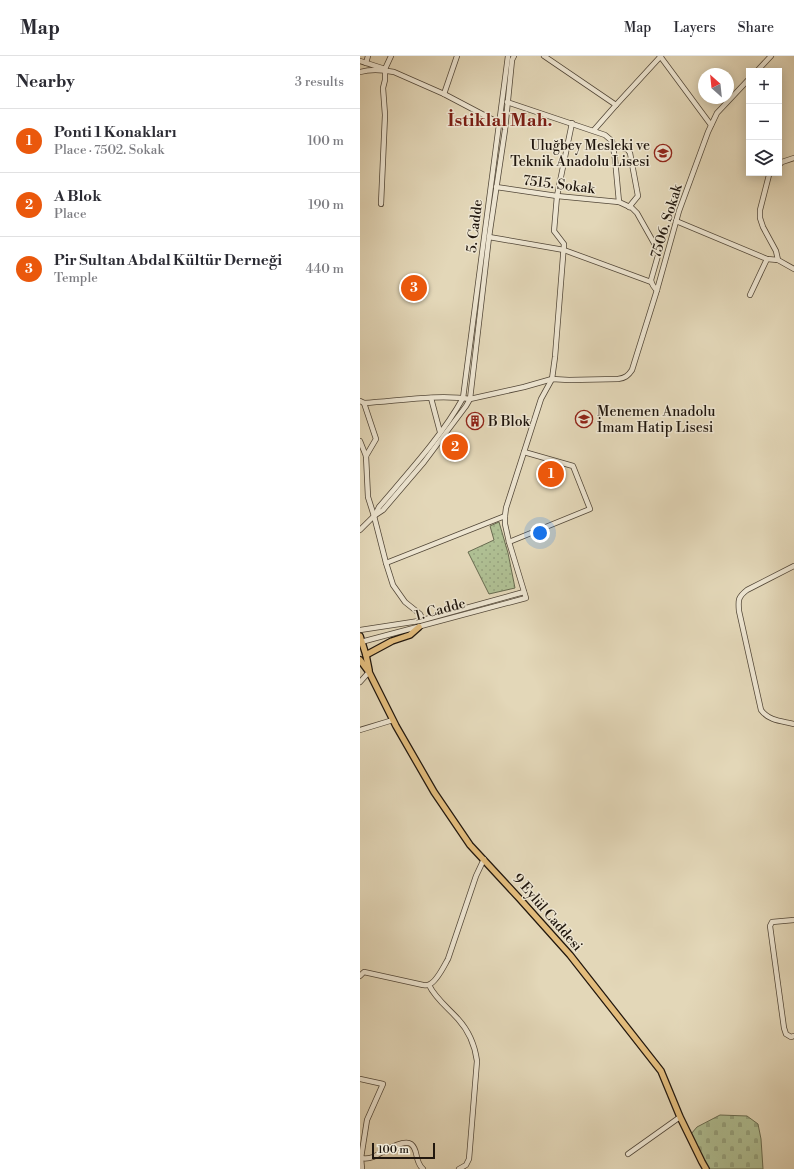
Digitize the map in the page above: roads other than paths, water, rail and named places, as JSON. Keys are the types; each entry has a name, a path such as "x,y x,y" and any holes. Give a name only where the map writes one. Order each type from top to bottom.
{"main road":[{"path":"366,655 392,641 410,635 419,624"},
{"name":"9 Eylül Caddesi","path":"360,640 366,655 369,672"},
{"name":"9 Eylül Caddesi","path":"360,660 369,672 393,720 434,792 470,845 570,955 661,1071 680,1117 706,1169"}],"street":[{"path":"366,63 368,56"},
{"path":"381,204 385,115 383,88 385,70 391,56"},
{"path":"444,94 457,56"},
{"name":"5. Cadde","path":"463,398 508,56"},
{"path":"360,530 382,510 424,462 470,400 489,237 505,130 512,60 514,56"},
{"path":"544,56 616,104"},
{"path":"594,130 661,56 711,125"},
{"path":"760,68 771,56"},
{"path":"360,61 394,72 444,94 499,123"},
{"path":"360,72 366,70 385,70"},
{"name":"7506. Sokak","path":"552,379 576,380 624,378 628,376 632,370 657,290 676,221 711,125 717,113 746,82"},
{"path":"501,101 594,130 605,135 612,141 619,202"},
{"path":"524,592 509,542 505,516 506,508 541,399 552,379 564,250 564,244 554,231 557,196 572,123"},
{"path":"613,146 627,149 630,153 638,196 630,207 637,213 659,252 651,282 657,290"},
{"path":"782,162 794,158"},
{"path":"769,176 760,210 760,218 776,252 778,260"},
{"name":"7515. Sokak","path":"496,187 557,196 619,202 630,207"},
{"path":"676,221 767,259 778,260 794,269"},
{"path":"489,237 564,250 651,282"},
{"path":"750,296 767,259"},
{"path":"366,456 376,439 362,402 431,398 463,398 470,400 552,379"},
{"path":"431,398 440,432"},
{"path":"374,516 379,507 424,454 463,398"},
{"path":"360,441 366,456 368,497 393,585 405,602 420,614 419,624"},
{"path":"509,542 590,509 573,466 524,452"},
{"path":"386,563 505,516"},
{"path":"794,566 747,590 741,595 738,601 761,710 765,715 772,719 794,724"},
{"name":"1. Cadde","path":"360,630 419,624 524,592 526,598 360,640"},
{"path":"360,682 369,672"},
{"path":"360,730 393,720"},
{"path":"360,976 362,972 429,985 438,975 448,959 476,876 484,859"},
{"path":"794,920 772,922 770,926 784,1028 786,1034 791,1037 794,1036"},
{"path":"429,985 434,993 464,1027 478,1061 469,1160 466,1165 459,1169"},
{"path":"360,1079 383,1084 367,1120 360,1158 362,1169"},
{"path":"628,1154 680,1117"},
{"path":"360,1158 366,1159 373,1157 395,1145 408,1143 412,1145 416,1152 418,1164 423,1169"}],"place":[{"name":"Uluğbey Mesleki ve Teknik Anadolu Lisesi","path":"663,153"},
{"name":"Pir Sultan Abdal Kültür Derneği","path":"414,288"},
{"name":"Menemen Anadolu İmam Hatip Lisesi","path":"584,419"},
{"name":"B Blok","path":"475,421"},
{"name":"A Blok","path":"455,447"},
{"name":"Ponti 1 Konakları","path":"551,474"}],"district":[{"name":"İstiklal Mah.","path":"500,120"}]}
